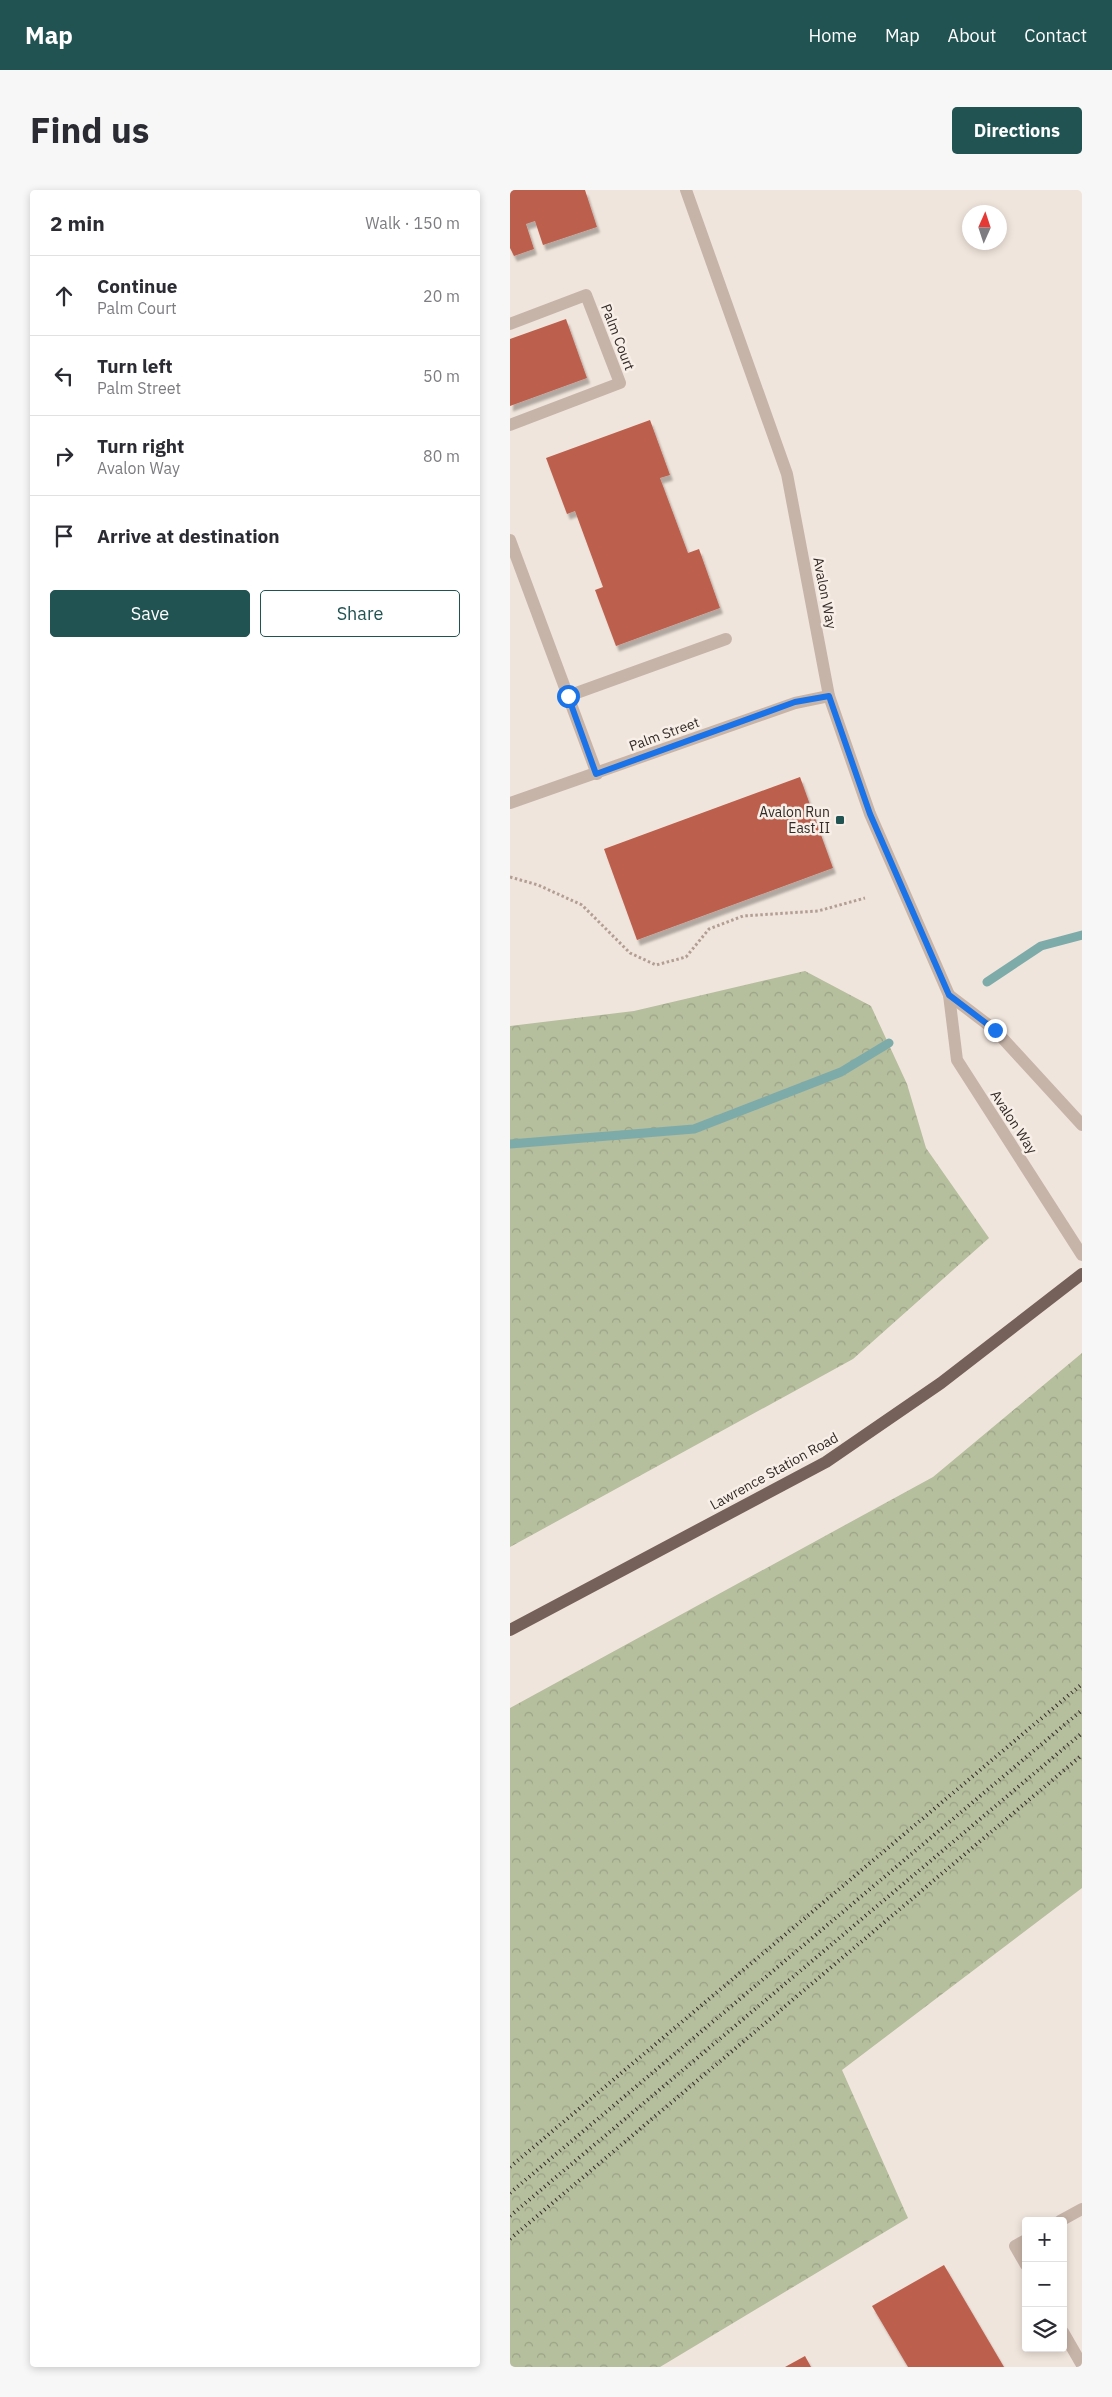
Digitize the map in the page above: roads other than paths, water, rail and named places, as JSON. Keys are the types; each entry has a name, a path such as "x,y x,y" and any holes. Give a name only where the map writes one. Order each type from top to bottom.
{"main road":[{"name":"Lawrence Station Road","path":"510,1630 826,1462 941,1383 1082,1274"}],"street":[{"name":"Avalon Way","path":"686,190 787,474 829,696 870,814 949,995 957,1060 1082,1255"},
{"name":"Palm Court","path":"510,324 586,296 620,383 510,425"},
{"path":"510,540 596,774"},
{"path":"568,696 726,639"},
{"name":"Palm Street","path":"510,803 795,702 829,696"},
{"name":"Avalon Way","path":"949,995 995,1030 1082,1125"},
{"path":"1067,2217 1082,2209"},
{"path":"1022,2242 1015,2246 1022,2259"},
{"path":"1067,2339 1082,2365"}],"waterway":[{"path":"987,982 1041,946 1082,935"},
{"path":"510,1144 694,1129 841,1072 889,1043"}],"railway":[{"path":"510,2167 1082,1684"},
{"path":"510,2193 1082,1710"},
{"path":"510,2216 1082,1733"},
{"path":"510,2239 1082,1755"}],"place":[{"name":"Avalon Run East II","path":"840,820"}]}
